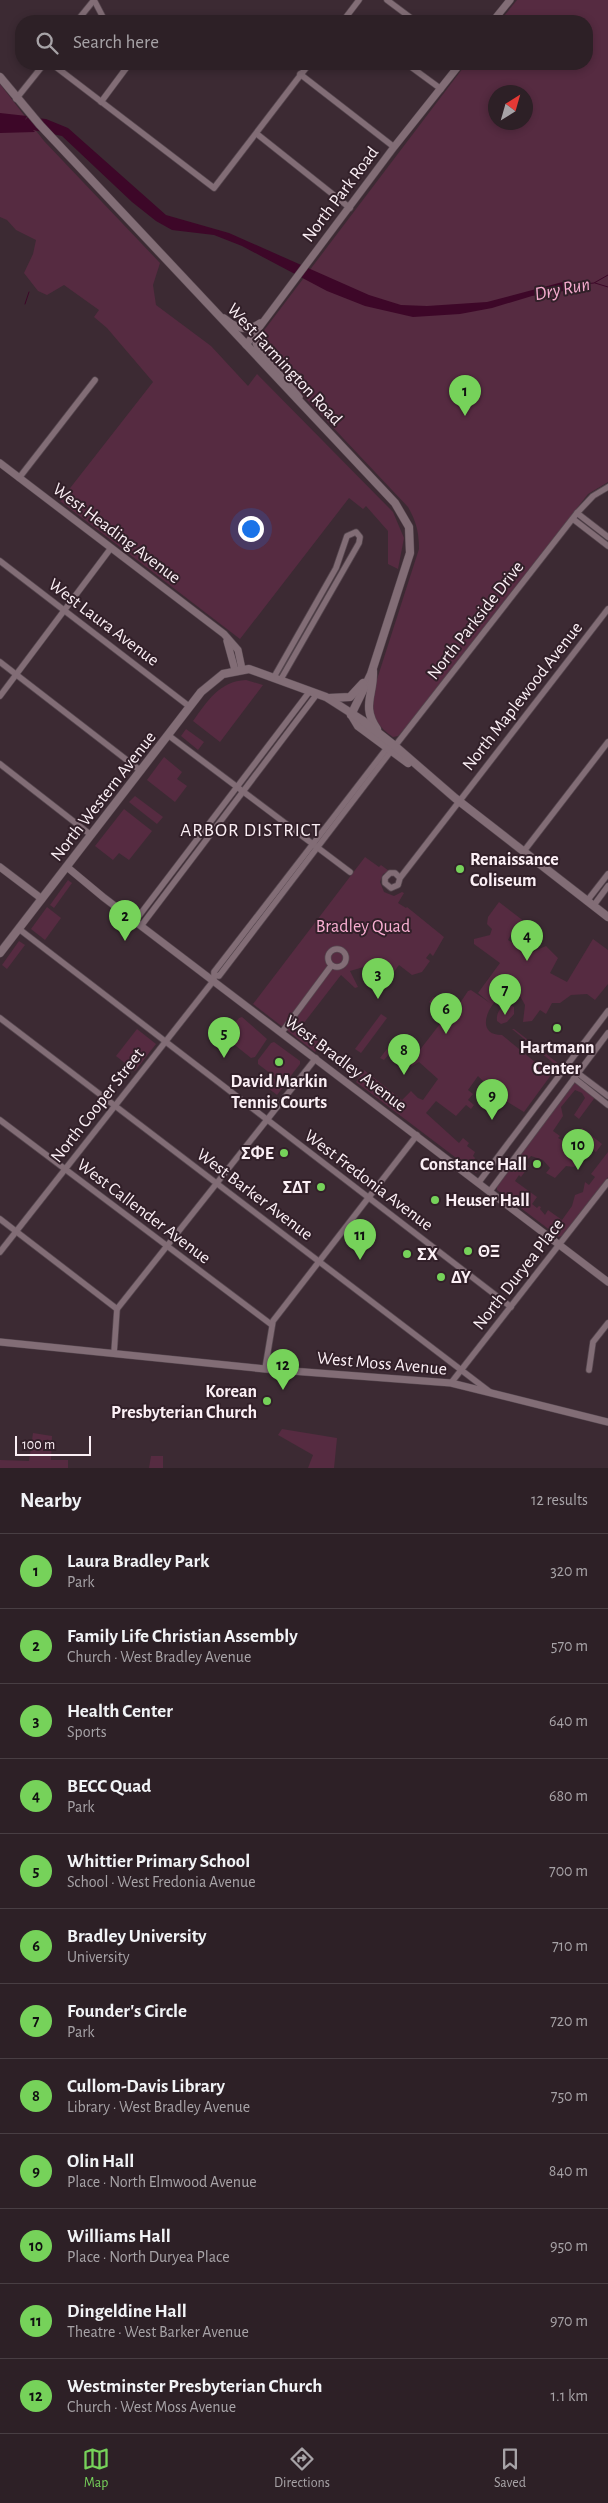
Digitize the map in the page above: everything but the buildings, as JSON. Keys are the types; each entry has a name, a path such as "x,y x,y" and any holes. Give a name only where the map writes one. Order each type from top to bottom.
{"main road":[{"name":"West Farmington Road","path":"0,77 16,99 399,508 410,530 409,557 373,669 351,715"},
{"path":"239,670 250,669 326,697 351,715 362,720 382,736"},
{"path":"326,697 350,697 355,694 373,669"},
{"path":"373,669 374,683 368,705 368,714 391,748"},
{"name":"North Western Avenue","path":"0,953 190,707 212,681 239,670"},
{"path":"351,715 358,726 422,770 460,802 608,917"}],"street":[{"path":"82,15 94,0 102,15"},
{"path":"348,15 359,0"},
{"path":"386,0 407,15"},
{"path":"498,15 510,0"},
{"path":"16,99 39,70"},
{"path":"60,70 214,188 257,134 303,70"},
{"path":"101,102 125,70"},
{"path":"414,70 441,89"},
{"name":"North Park Road","path":"246,344 394,147 455,70"},
{"path":"300,74 394,147"},
{"path":"257,134 350,208"},
{"path":"212,309 240,329 248,330 263,322"},
{"path":"263,322 257,334 258,349 292,386 311,414"},
{"path":"19,478 95,380"},
{"name":"West Heading Avenue","path":"0,463 215,628 236,647 239,670"},
{"name":"North Parkside Drive","path":"391,748 573,519 593,496 608,486"},
{"path":"578,513 608,537"},
{"path":"573,519 608,546"},
{"path":"352,532 356,532 360,537 359,543 277,678 336,568 347,536 352,532"},
{"path":"0,696 111,548"},
{"name":"West Laura Avenue","path":"0,561 190,707"},
{"name":"North Maplewood Avenue","path":"400,878 608,609"},
{"path":"0,662 141,771"},
{"path":"138,923 238,787 313,692"},
{"path":"138,923 244,792 313,692"},
{"path":"168,735 350,872"},
{"path":"524,851 608,742"},
{"name":"North Cooper Street","path":"0,1252 116,1107 214,978 219,976 315,845 391,748"},
{"path":"0,764 91,835"},
{"path":"0,866 42,899"},
{"name":"West Bradley Avenue","path":"67,867 608,1282"},
{"path":"591,903 608,874"},
{"path":"591,903 608,886"},
{"name":"West Fredonia Avenue","path":"19,929 511,1307"},
{"path":"282,1032 331,966"},
{"path":"479,1182 608,1011"},
{"name":"West Barker Avenue","path":"0,1018 492,1393"},
{"path":"490,1191 608,1033"},
{"path":"114,1353 117,1309 316,1058"},
{"path":"567,1065 576,1076 608,1105"},
{"path":"576,1076 608,1096"},
{"name":"West Callender Avenue","path":"0,1120 167,1248 272,1325"},
{"path":"265,1369 272,1325 417,1135"},
{"name":"North Duryea Place","path":"451,1383 608,1182"},
{"path":"0,1219 117,1309"},
{"path":"589,1370 593,1342 608,1323"},
{"name":"West Moss Avenue","path":"0,1342 265,1369 451,1383 608,1422"}],"green space":[{"path":"517,0 608,0 608,482 588,494 398,736 393,737 377,722 372,712 370,701 419,549 418,532 415,522 408,507 260,350 259,337 461,70 593,70 593,15 505,15"},
{"path":"0,84 44,141 160,263 153,285 156,305 211,346 248,386 257,374 393,512 404,538 398,569 388,564 388,531 366,506 363,509 349,498 240,639 60,501 153,382 107,328 94,317 99,310 64,285 47,295 38,291 24,273 33,254 36,240 16,230 7,220 0,217"},
{"path":"246,680 263,685 220,742 193,721 221,688 237,681"},
{"path":"186,729 204,742 198,750 181,736"},
{"path":"164,757 182,772 177,779 187,786 175,802 147,780"},
{"path":"135,796 163,817 157,824 129,802"},
{"path":"124,809 152,831 129,860 119,853 113,860 95,846"},
{"name":"Bradley Quad","path":"365,857 379,867 381,865 389,871 383,874 380,882 384,892 394,896 402,892 404,893 398,903 407,907 444,937 433,956 430,953 426,958 430,961 422,972 412,975 399,965 383,987 378,988 367,966 350,971 358,987 355,988 341,975 300,1028 322,1044 315,1052 253,1004"},
{"path":"68,880 72,883 54,908 50,905"},
{"path":"499,902 525,922 518,930 514,928 508,940 530,953 546,946 558,958 550,973 567,982 593,939 608,950 608,984 595,1000 587,994 571,995 560,1003 552,1003 546,1014 540,1010 532,1021 523,1022 525,1005 519,994 507,992 490,1009 486,1023 488,1029 493,1033 502,1035 551,1075 524,1112 498,1096 478,1076 468,1090 473,1094 468,1100 474,1105 471,1109 466,1105 456,1116 436,1101 426,1113 459,1143 463,1138 469,1143 467,1146 475,1152 474,1160 482,1166 476,1173 356,1082 364,1070 402,1100 411,1091 423,1100 438,1079 419,1062 412,1066 392,1051 384,1060 380,1058 393,1041 405,1050 409,1044 411,1046 409,1049 415,1053 419,1051 443,1020 439,1015 439,1009 429,1002 433,997 456,1014 463,1006 460,1003 468,991 471,990 490,1003 478,993 500,963 474,944 474,939 490,935 492,929 487,924 488,917"},
{"path":"47,907 61,918 45,940 31,929"},
{"path":"19,941 25,945 7,969 2,965"},
{"path":"508,1004 514,1007 514,1014 507,1022 501,1024 497,1021 498,1013"},
{"path":"381,1014 387,1018 361,1053 355,1049"},
{"name":"David Markin Tennis Courts","path":"242,1017 267,1039 255,1057 251,1058 226,1038 225,1035"},
{"path":"137,1029 156,1044 135,1071 116,1056"},
{"path":"512,1029 514,1029 559,1064 557,1066"},
{"name":"David Markin Tennis Courts","path":"274,1042 300,1061 300,1064 286,1082 283,1083 258,1064 258,1060 271,1043"},
{"path":"273,1078 284,1086 277,1095 268,1088"},
{"path":"576,1081 596,1096 579,1119 574,1115 585,1098 582,1093 575,1090 561,1107 563,1116 553,1131 560,1136 558,1138 570,1144 582,1128 602,1144 596,1152 583,1143 578,1150 584,1155 574,1167 566,1166 555,1178 546,1173 550,1168 543,1160 531,1156 525,1162 529,1166 521,1177 519,1175 515,1181 537,1197 532,1204 537,1208 541,1207 540,1209 545,1215 548,1210 562,1220 572,1206 575,1195 583,1192 585,1182 589,1185 595,1177 591,1174 608,1152 608,1177 562,1236 559,1237 497,1190 497,1186"},
{"path":"282,1429 337,1438 334,1468 308,1468 313,1455 278,1435"},
{"path":"33,1433 52,1436 51,1460 68,1460 68,1468 0,1468 0,1460 29,1461"},
{"path":"151,1456 163,1456 163,1468 149,1468"}],"water":[{"name":"Dry Run","path":"0,113 27,116 25,120 28,117 46,119 68,128 166,215 229,233 369,295 401,305 427,306 487,302 570,280 574,284 570,290 532,296 492,308 460,314 413,317 365,306 327,291 242,246 214,235 172,230 156,221 132,202 62,136 33,130 35,132 0,133"}],"waterway":[{"name":"Dry Run","path":"574,285 594,283 608,275"},
{"path":"595,283 608,287"},
{"path":"25,304 29,292"}],"place":[{"name":"Laura Bradley Park","path":"465,416"},
{"name":"Renaissance Coliseum","path":"460,869"},
{"name":"Family Life Christian Assembly","path":"125,941"},
{"name":"BECC Quad","path":"527,961"},
{"name":"Health Center","path":"378,999"},
{"name":"Founder's Circle","path":"505,1015"},
{"name":"Hartmann Center","path":"557,1028"},
{"name":"Bradley University","path":"446,1034"},
{"name":"Whittier Primary School","path":"224,1058"},
{"name":"David Markin Tennis Courts","path":"279,1062"},
{"name":"Cullom-Davis Library","path":"404,1075"},
{"name":"Olin Hall","path":"492,1120"},
{"name":"ΣΦΕ","path":"284,1153"},
{"name":"Constance Hall","path":"537,1164"},
{"name":"Williams Hall","path":"578,1170"},
{"name":"ΣΔΤ","path":"321,1187"},
{"name":"Heuser Hall","path":"435,1200"},
{"name":"ΘΞ","path":"468,1251"},
{"name":"ΣΧ","path":"407,1254"},
{"name":"Dingeldine Hall","path":"360,1260"},
{"name":"ΔΥ","path":"441,1277"},
{"name":"Westminster Presbyterian Church","path":"283,1390"},
{"name":"Korean Presbyterian Church","path":"267,1401"}],"district":[{"name":"ARBOR DISTRICT","path":"251,829"}]}
